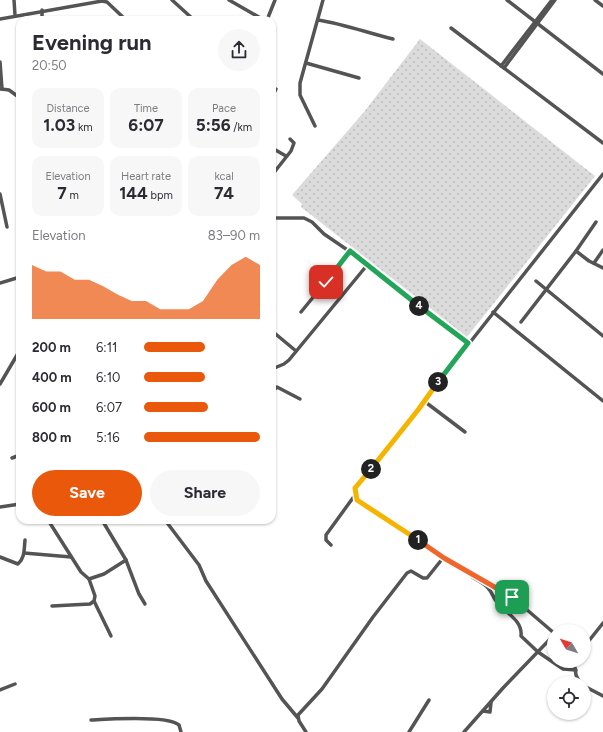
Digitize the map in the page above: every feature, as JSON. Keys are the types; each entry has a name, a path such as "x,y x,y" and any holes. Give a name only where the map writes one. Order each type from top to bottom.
{"street":[{"path":"14,0 15,15"},
{"path":"172,0 190,16"},
{"path":"229,0 259,16"},
{"path":"268,16 275,0"},
{"path":"315,126 300,90 300,82 323,0"},
{"path":"507,0 603,74"},
{"path":"502,67 552,0"},
{"path":"536,22 555,0"},
{"path":"595,0 603,6"},
{"path":"0,19 42,10 102,1 107,2 122,16"},
{"path":"42,10 42,16"},
{"path":"318,20 346,25 357,30 393,39"},
{"path":"451,28 603,143"},
{"path":"0,62 1,89 9,90 16,95"},
{"path":"306,63 359,78"},
{"path":"276,170 294,144 290,139"},
{"path":"276,150 286,156"},
{"path":"547,628 512,597 444,558 357,500 355,496 355,488 382,456 468,343 603,174"},
{"path":"0,194 7,227"},
{"path":"276,218 307,219 317,226 324,234 368,264 408,298 468,343"},
{"path":"521,322 576,251 596,222"},
{"path":"594,263 603,250"},
{"path":"301,312 350,251"},
{"path":"576,251 603,268"},
{"path":"276,367 287,362 368,264"},
{"path":"0,283 16,278"},
{"path":"536,281 603,336"},
{"path":"493,312 603,401"},
{"path":"276,334 296,351"},
{"path":"0,384 16,357"},
{"path":"276,387 277,386 282,388 300,399"},
{"path":"424,401 465,432"},
{"path":"12,458 16,456"},
{"path":"332,545 326,540 326,535 355,496"},
{"path":"0,507 16,505"},
{"path":"51,524 81,572 89,579 95,596 94,601 111,636"},
{"path":"104,524 126,560 145,604"},
{"path":"169,524 199,565 206,581 282,698 298,718 306,732"},
{"path":"0,557 18,564 24,553 25,540"},
{"path":"24,553 72,557"},
{"path":"298,718 300,712 322,689 407,572 411,571 423,578 427,578 444,558"},
{"path":"89,579 104,574 126,560"},
{"path":"466,571 487,587 496,600 506,609 518,624 522,631 521,636 538,652 563,669 576,670 578,676"},
{"path":"52,606 79,605 94,601"},
{"path":"591,638 603,623"},
{"path":"464,732 547,642"},
{"path":"0,690 14,684"},
{"path":"591,690 603,696"},
{"path":"415,732 410,731 429,700"},
{"path":"91,720 146,719 172,721 179,725 181,732"}],"shaded area":[{"path":"420,39 595,176 467,337 301,207 302,204 292,195 364,112"}],"route":[{"path":"326,282 350,251 368,264 408,298 468,343 382,456 357,484 355,488 355,496 357,500 444,558 512,597"}]}
